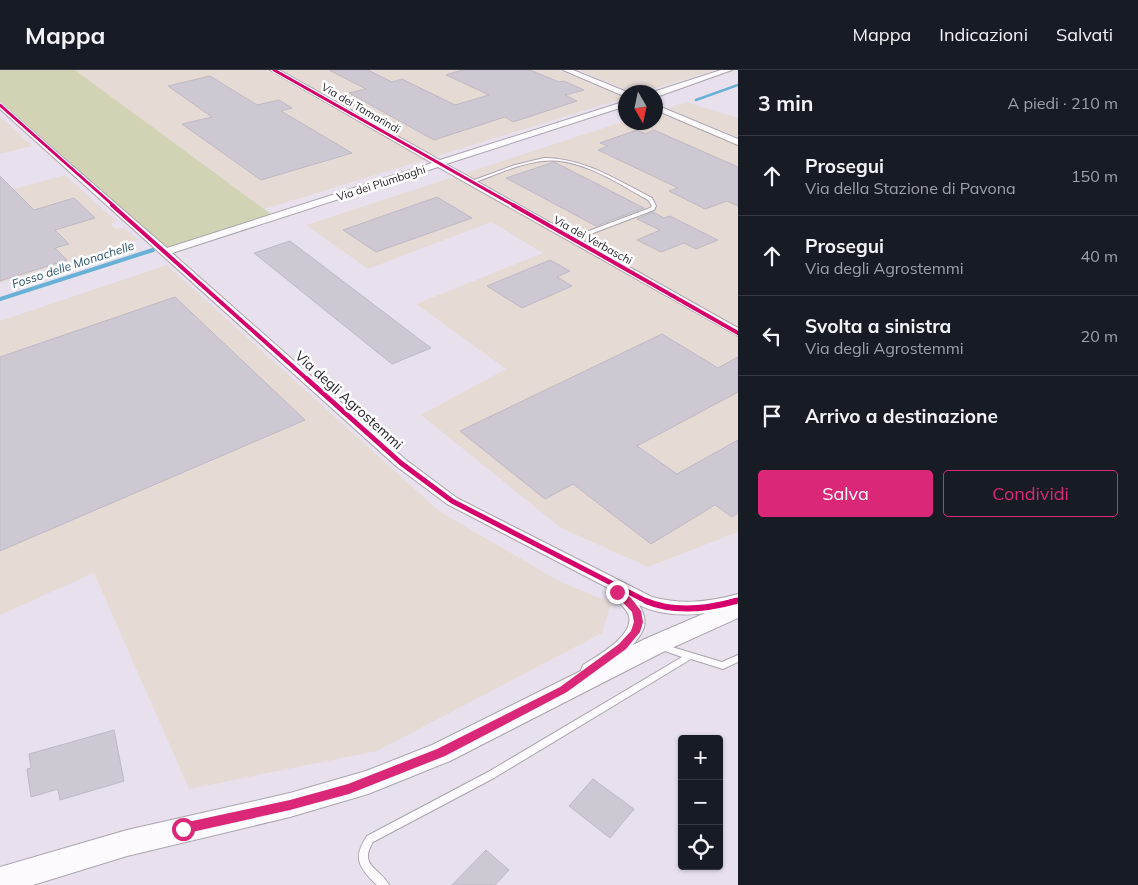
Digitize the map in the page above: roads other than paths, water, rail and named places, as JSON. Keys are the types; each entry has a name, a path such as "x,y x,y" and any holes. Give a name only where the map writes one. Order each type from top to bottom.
{"main road":[{"path":"0,881 127,843 290,805 349,789 441,752 655,645 738,608"}],"street":[{"name":"Via dei Tamarindi","path":"274,70 439,164"},
{"path":"567,70 618,92"},
{"path":"663,92 728,70"},
{"name":"Via degli Agrostemmi","path":"0,104 401,462 452,501 640,599 665,607 702,609 738,600"},
{"name":"Via dei Plumbaghi","path":"165,252 618,106"},
{"path":"663,110 738,142"},
{"name":"Via dei Verbaschi","path":"439,164 738,333"},
{"name":"Via degli Agrostemmi","path":"564,690 622,646 635,632 637,627 638,616 633,606 598,577"}],"lane":[{"path":"471,182 538,161 567,160 581,164 650,199 654,203 652,209 572,239"},
{"path":"655,645 723,666 738,658"},
{"path":"384,885 364,865 363,852 370,839 491,775 690,656"}],"waterway":[{"name":"Fosso delle Monachelle","path":"696,100 738,85"},
{"name":"Fosso delle Monachelle","path":"0,299 153,250"}]}
